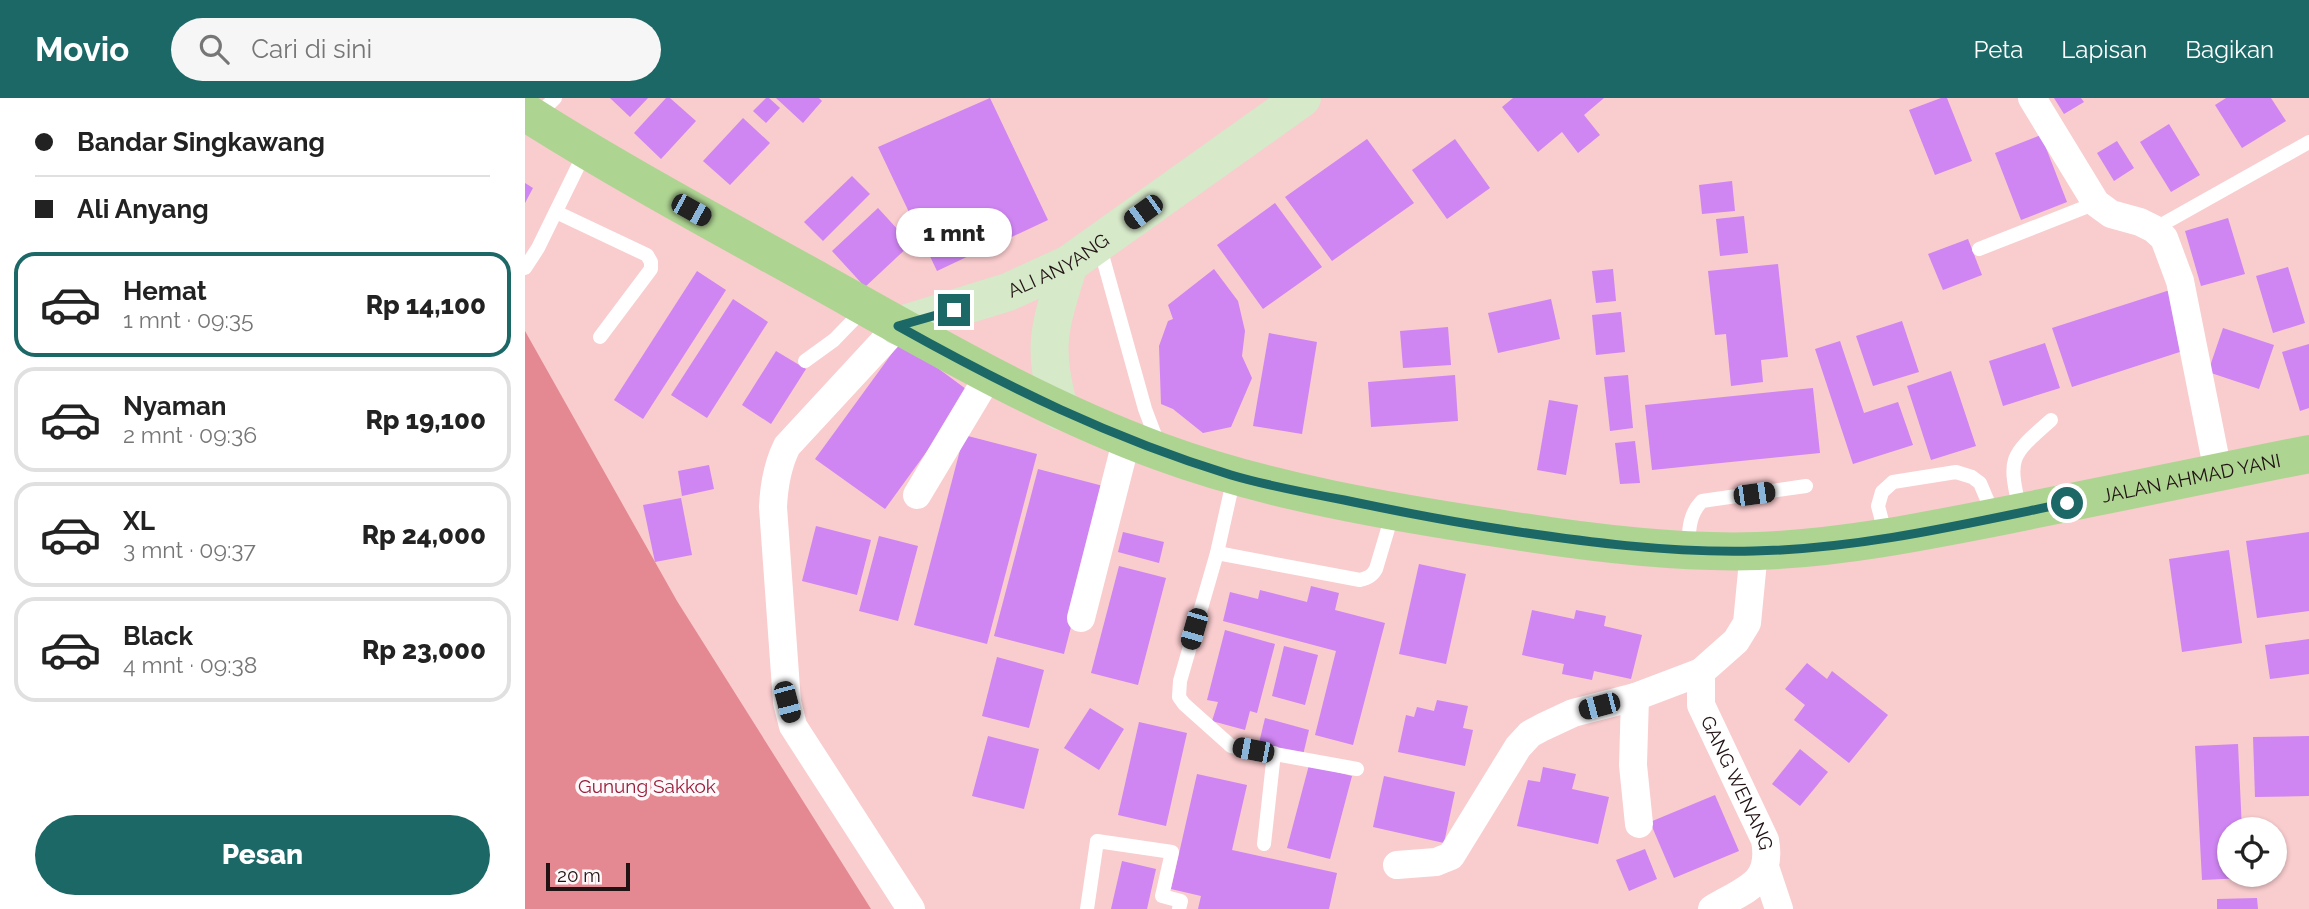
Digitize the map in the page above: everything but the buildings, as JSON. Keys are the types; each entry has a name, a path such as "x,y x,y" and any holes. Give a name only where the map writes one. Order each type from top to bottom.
{"main road":[{"name":"JALAN AHMAD YANI","path":"538,109 587,149 898,326 1060,411 1145,445 1234,476 1452,522 1559,538 1687,549 1753,551 1808,548 2008,515 2309,454"}],"street":[{"path":"2032,98 2096,203 2111,214 2154,229 2164,238 2180,281 2218,472"},
{"name":"ALI ANYANG","path":"898,326 1008,292 1084,253 1297,99"},
{"path":"1060,411 1050,378 1048,349 1051,324 1084,253"},
{"path":"898,326 787,446 779,463 773,508 787,702 793,726 911,909"},
{"path":"917,495 989,376"},
{"path":"1081,618 1145,445"},
{"path":"1397,865 1436,862 1451,856 1518,747 1530,734 1573,713 1636,697 1701,671 1736,641 1748,623 1753,551"},
{"name":"GANG WENANG","path":"1701,671 1701,705 1765,840 1768,856 1766,870 1756,881 1712,909"},
{"path":"1636,697 1633,765 1639,824"},
{"path":"1766,870 1779,909"}],"lane":[{"path":"2154,229 2309,142"},
{"path":"525,268 587,149"},
{"path":"1979,249 2096,203"},
{"path":"556,212 647,255 651,262 651,269 600,337"},
{"path":"1084,253 1145,409 1145,445"},
{"path":"805,362 834,340 866,307"},
{"path":"2008,515 2014,461 2021,447 2051,420"},
{"path":"1886,537 1878,506 1882,492 1893,482 1956,472 1972,477 1980,483 2008,515"},
{"path":"1234,476 1217,553 1180,681 1179,697 1231,746 1357,769"},
{"path":"1687,549 1695,508 1702,501 1806,486"},
{"path":"1217,553 1366,579 1373,575 1376,569 1394,510"},
{"path":"1264,844 1274,753"},
{"path":"1087,909 1097,841 1172,852 1162,896 1181,901 1179,909"}],"green space":[{"name":"Gunung Sakkok","path":"525,331 677,601 871,909 525,909"}],"route":[{"path":"954,310 898,326 1060,411 1162,452 1234,476 1287,489 1452,522 1559,538 1655,547 1753,551 1808,548 1929,531 2067,503"}]}
